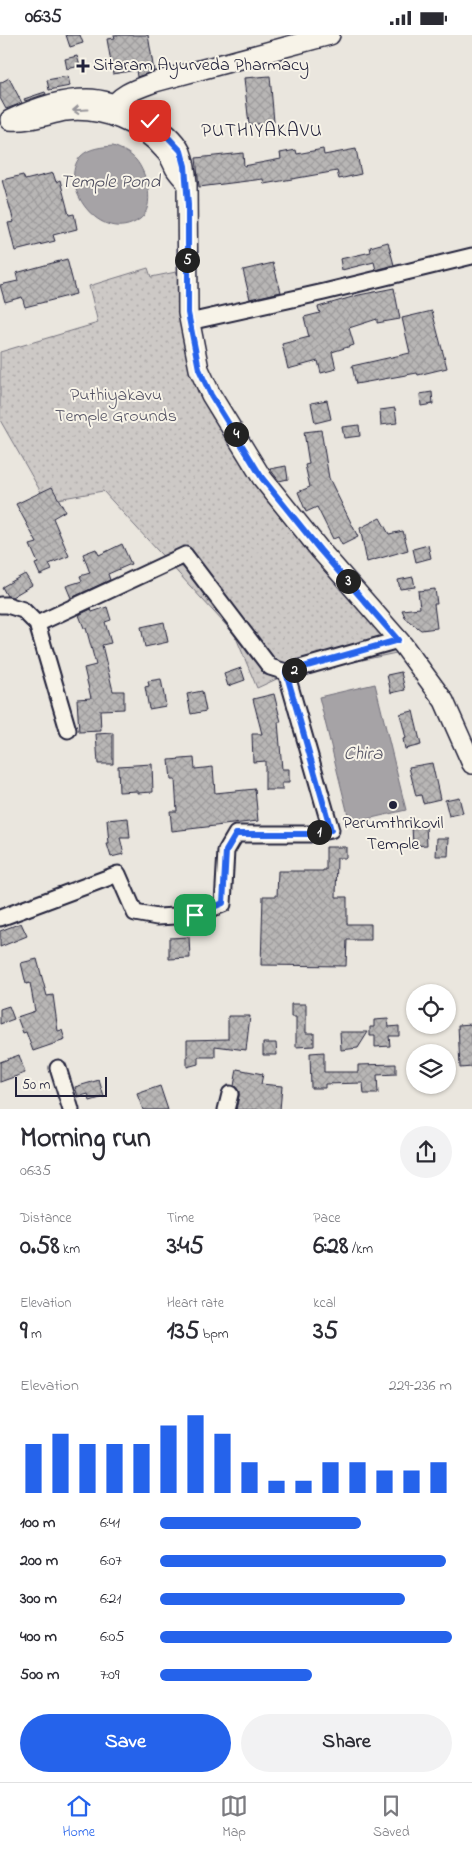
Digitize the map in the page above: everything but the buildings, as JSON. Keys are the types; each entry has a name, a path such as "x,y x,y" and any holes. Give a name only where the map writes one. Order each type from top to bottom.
{"main road":[{"path":"3,122 19,121 76,110 111,109 131,91 155,82 330,35"},
{"path":"111,109 165,150 175,169 187,183 189,322 199,369 211,395 262,478 320,550 398,640 444,701 472,764"}],"street":[{"path":"189,322 472,256"},
{"path":"37,624 184,555 270,667 286,672 398,640"},
{"path":"0,605 23,610 37,624 68,730"},
{"path":"0,918 118,874 135,913 157,917 195,915 223,903 226,851 236,834 310,834 331,830 286,672"},
{"path":"58,1068 71,1109"},
{"path":"226,1109 230,1094"}],"green space":[{"name":"Puthiyakavu Temple Grounds","path":"148,268 151,277 181,271 194,370 401,652 281,677 257,688 235,635 103,491 46,501 0,420 0,352 98,323 89,286"}],"water":[{"name":"Temple Pond","path":"113,146 128,153 136,160 144,173 148,190 148,207 145,214 140,219 125,226 110,225 97,219 86,208 78,195 74,181 75,167 84,153 100,147"},
{"name":"Chira","path":"375,684 406,810 350,823 319,697"}],"place":[{"name":"Sitaram Ayurveda Pharmacy","path":"83,66"},
{"name":"Perumthrikovil Temple","path":"393,805"}],"district":[{"name":"PUTHIYAKAVU","path":"262,131"}],"route":[{"path":"150,121 181,151 185,166 188,205 188,313 199,369 211,395 262,478 320,550 398,640 286,672 331,830 310,834 236,834 226,851 223,903 195,915"}]}
